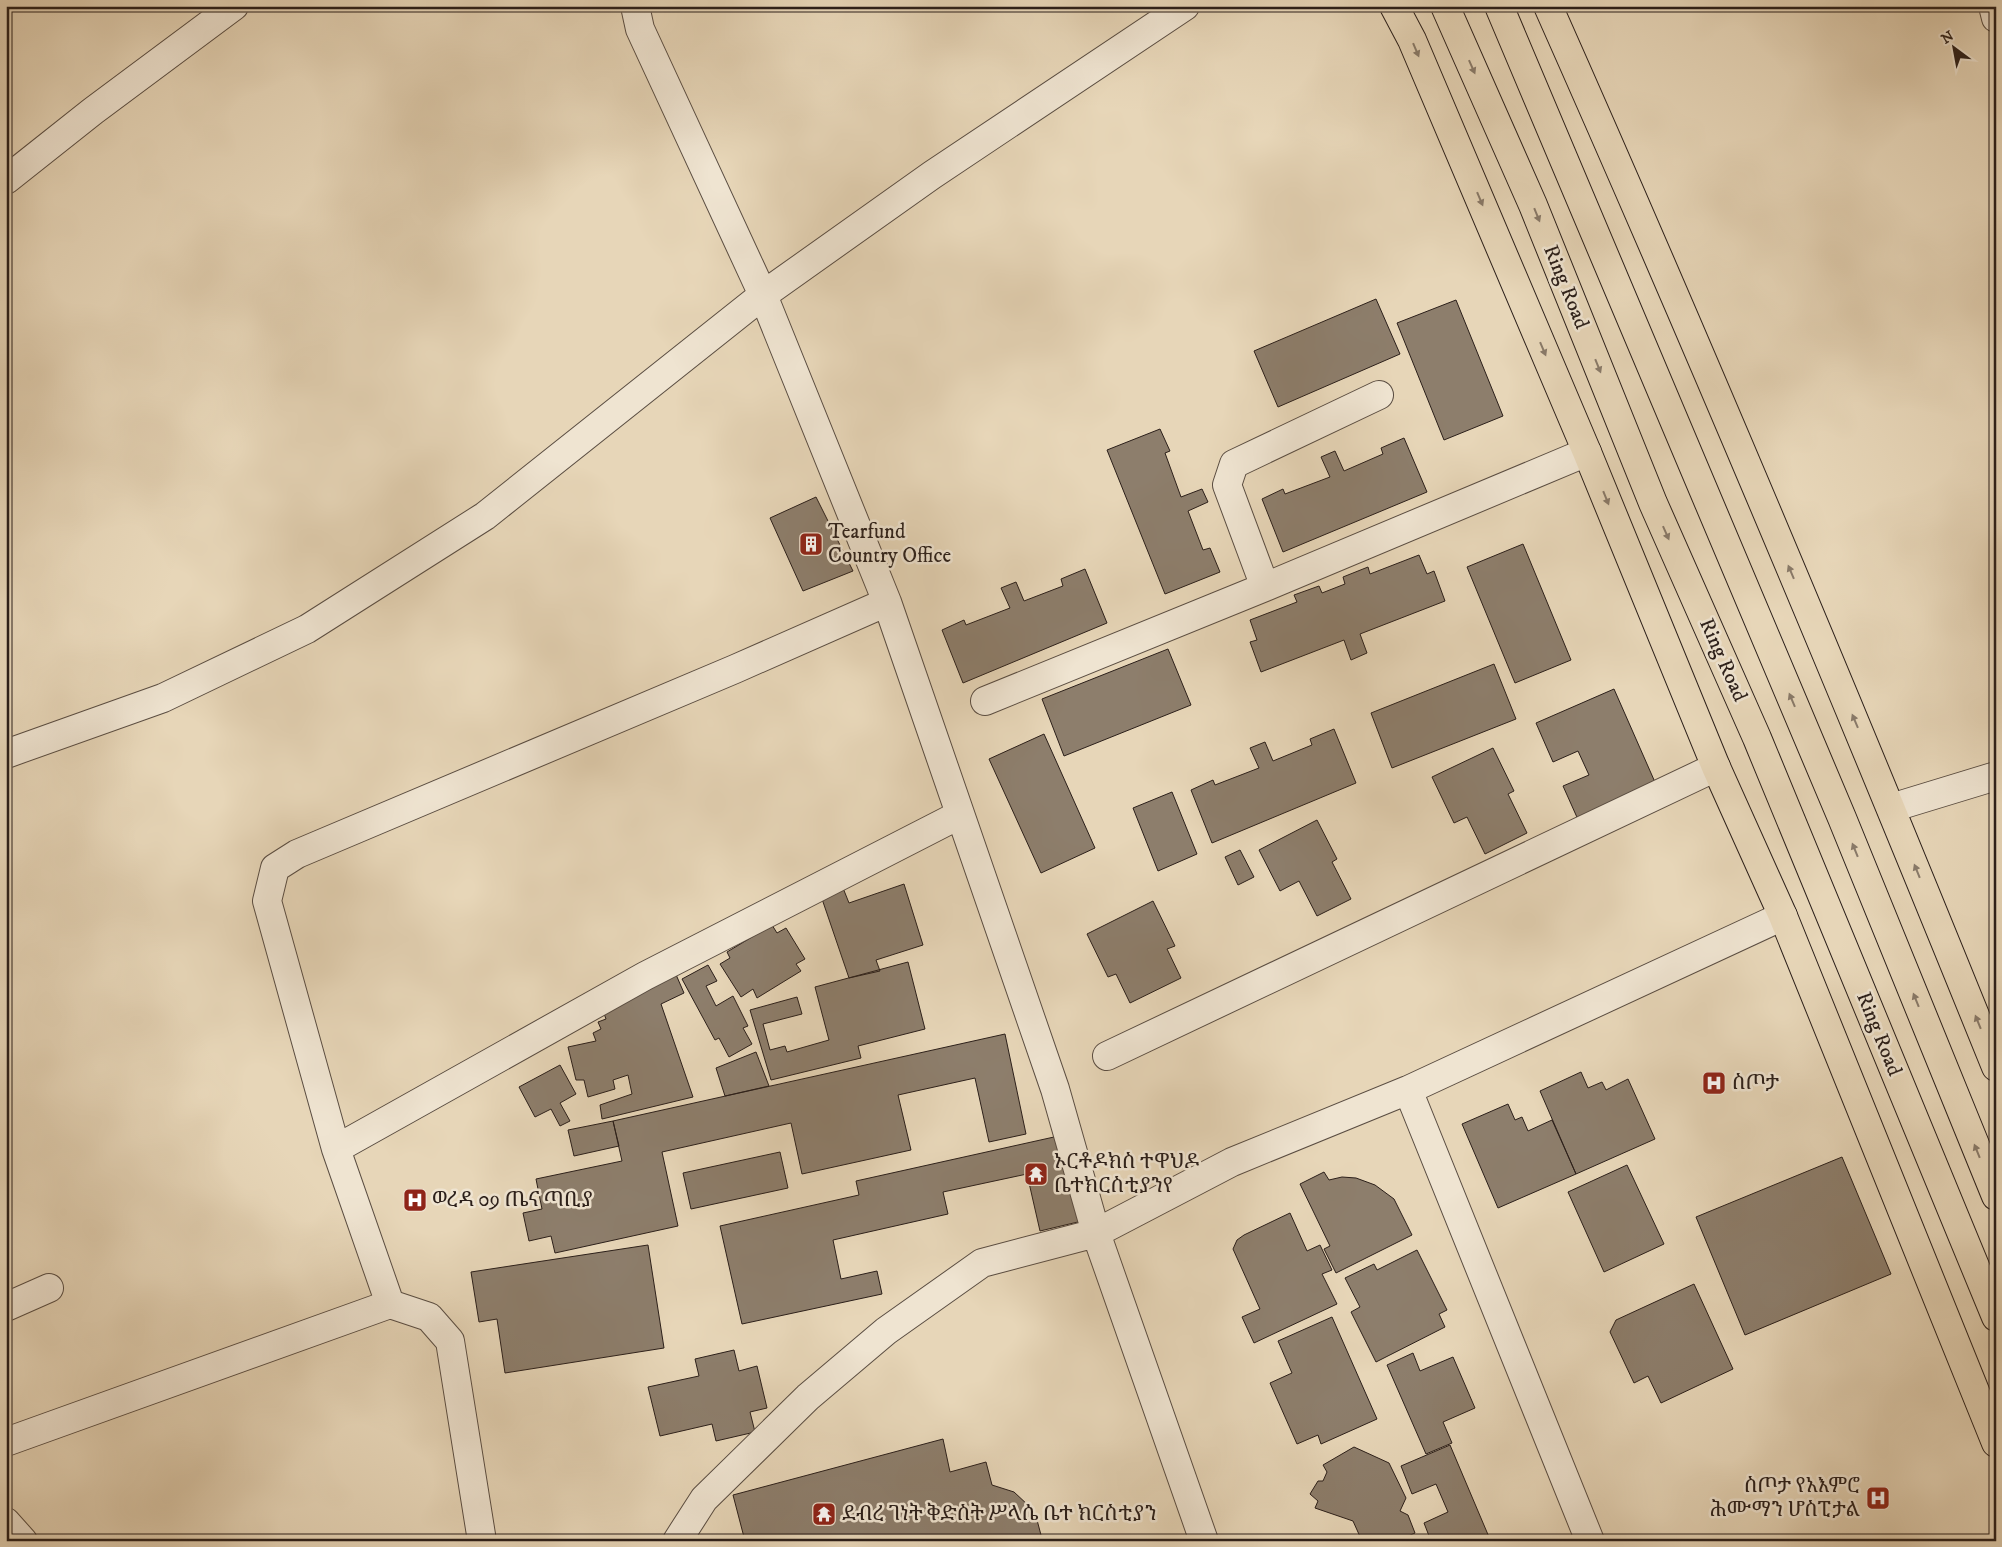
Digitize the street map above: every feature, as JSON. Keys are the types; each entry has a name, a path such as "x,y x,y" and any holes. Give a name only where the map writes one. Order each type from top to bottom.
{"main road":[{"path":"1394,6 1416,49 1587,452 1716,767 1783,916 1996,1443"},
{"name":"Ring Road","path":"1445,6 1533,205 1652,503 1757,738 1996,1317"},
{"path":"1499,6 1842,818 1996,1196"},
{"path":"1548,6 1619,166 1892,808 1996,1067"}],"street":[{"path":"6,180 93,111 234,6"},
{"path":"635,6 640,29 762,295 887,602 1055,1090 1096,1233 1204,1541"},
{"path":"6,754 163,698 307,629 485,516 762,295 932,175 1185,6"},
{"path":"1993,6 1996,18"},
{"path":"1265,587 1227,485 1234,464 1379,395"},
{"path":"985,701 1265,587 1587,452"},
{"path":"390,1304 336,1149 267,900 275,868 296,854 735,669 887,602"},
{"path":"1107,1056 1716,767"},
{"path":"1892,808 1996,776"},
{"path":"336,1149 645,976 959,814"},
{"path":"677,1541 704,1500 808,1396 886,1331 982,1263 1096,1233 1232,1162 1408,1090 1783,916"},
{"path":"1408,1090 1590,1541"},
{"path":"6,1307 49,1288"},
{"path":"6,1442 390,1304 430,1317 450,1341 482,1541"},
{"path":"6,1522 23,1541"}],"building":[{"path":"1376,299 1400,354 1278,407 1254,351"},
{"path":"1456,300 1503,416 1444,440 1397,323"},
{"path":"1160,429 1170,451 1165,453 1181,497 1202,489 1208,502 1188,511 1203,550 1210,548 1220,572 1165,594 1107,450"},
{"path":"1404,438 1427,492 1283,552 1262,499 1283,489 1285,494 1330,477 1321,457 1335,451 1344,471 1383,454 1381,448"},
{"name":"Tearfund Country Office","path":"816,497 853,571 803,591 770,518"},
{"path":"1523,544 1571,660 1515,683 1467,567"},
{"path":"1419,555 1427,574 1434,571 1445,601 1360,634 1367,653 1351,660 1344,640 1261,672 1250,642 1257,640 1250,620 1297,602 1294,595 1319,586 1322,593 1345,584 1343,577 1368,567 1370,574"},
{"path":"1085,569 1107,623 963,683 942,630 964,620 966,625 1010,608 1001,588 1016,582 1024,601 1063,586 1061,579"},
{"path":"1168,649 1191,705 1064,756 1042,699"},
{"path":"1494,664 1516,719 1392,768 1371,713"},
{"path":"1614,689 1658,789 1580,824 1563,786 1589,775 1578,751 1553,762 1536,723"},
{"path":"1334,729 1356,783 1212,843 1191,790 1213,780 1215,785 1259,768 1250,748 1265,742 1273,761 1312,745 1310,739"},
{"path":"1044,734 1095,848 1041,873 989,759"},
{"path":"1493,748 1514,791 1508,794 1527,833 1485,854 1467,817 1454,823 1432,777"},
{"path":"1172,792 1197,854 1158,871 1133,808"},
{"path":"1317,820 1337,859 1332,862 1351,899 1317,916 1299,881 1280,891 1259,850"},
{"path":"1240,850 1254,877 1238,885 1225,857"},
{"path":"904,884 923,945 876,960 880,971 849,978 821,896 843,888 849,903"},
{"path":"1153,901 1175,946 1167,949 1181,978 1130,1003 1116,974 1108,977 1087,934"},
{"path":"772,925 777,933 786,928 805,959 796,964 801,971 757,998 753,989 741,997 720,964 730,958 727,952"},
{"path":"908,962 925,1029 858,1046 861,1058 771,1080 750,1010 797,997 802,1014 763,1024 770,1050 785,1046 787,1052 829,1040 815,987"},
{"path":"708,965 717,981 706,986 716,1006 733,996 748,1026 743,1028 752,1044 729,1057 719,1038 715,1040 682,979"},
{"path":"674,970 684,993 661,1004 693,1097 602,1119 600,1105 632,1094 628,1075 613,1080 615,1089 588,1097 584,1080 576,1080 568,1047 596,1041 593,1033 601,1029 598,1022 606,1019 602,1008"},
{"path":"1005,1034 1026,1134 989,1142 975,1078 898,1095 911,1150 802,1174 791,1123 662,1152 678,1226 555,1253 551,1236 529,1241 523,1213 542,1209 536,1179 622,1161 613,1121"},
{"path":"756,1052 769,1086 725,1096 716,1068"},
{"path":"560,1065 576,1094 560,1103 570,1121 560,1126 551,1109 535,1117 519,1087"},
{"path":"1581,1072 1588,1088 1602,1082 1606,1090 1628,1079 1655,1139 1576,1174 1540,1091"},
{"path":"1508,1104 1515,1120 1522,1117 1528,1131 1552,1120 1576,1174 1498,1208 1462,1124"},
{"path":"613,1121 619,1146 574,1156 568,1130"},
{"path":"1063,1135 1082,1221 1040,1231 1027,1174 943,1192 948,1214 833,1240 841,1279 877,1271 882,1294 742,1324 720,1226 859,1195 856,1181"},
{"path":"780,1152 788,1188 691,1209 683,1173"},
{"path":"1842,1157 1891,1274 1745,1335 1696,1217"},
{"path":"1627,1165 1664,1244 1604,1272 1568,1192"},
{"path":"1324,1172 1329,1180 1342,1177 1356,1178 1375,1185 1394,1199 1412,1235 1336,1273 1324,1249 1330,1246 1300,1184"},
{"path":"1290,1213 1307,1251 1320,1245 1332,1270 1322,1274 1337,1304 1254,1343 1242,1317 1260,1309 1233,1249 1237,1240 1244,1235"},
{"path":"648,1245 664,1348 505,1373 497,1319 479,1322 471,1272"},
{"path":"1417,1250 1447,1310 1439,1314 1445,1327 1376,1362 1351,1312 1360,1307 1345,1278 1374,1264 1377,1270"},
{"path":"1694,1284 1733,1369 1661,1403 1648,1376 1634,1383 1610,1332 1616,1320"},
{"path":"1332,1317 1377,1419 1321,1444 1318,1435 1297,1444 1270,1383 1292,1373 1278,1341"},
{"path":"734,1350 739,1371 757,1366 767,1408 750,1412 755,1432 716,1441 712,1424 660,1436 648,1387 699,1376 695,1359"},
{"path":"1413,1353 1420,1371 1453,1357 1475,1408 1443,1422 1452,1443 1426,1454 1387,1365"},
{"path":"943,1439 950,1472 986,1462 992,1485 1014,1492 1029,1506 1037,1520 1041,1535 1040,1541 745,1541 733,1495"},
{"path":"1450,1445 1489,1537 1480,1541 1431,1541 1424,1523 1448,1512 1436,1484 1412,1494 1401,1466"},
{"path":"1354,1447 1389,1463 1406,1498 1400,1511 1408,1515 1415,1533 1397,1541 1362,1541 1353,1521 1315,1508 1318,1501 1310,1494 1318,1481 1323,1481 1327,1472 1323,1465"}],"place":[{"name":"Tearfund Country Office","path":"811,544"},
{"name":"ስጦታ","path":"1714,1083"},
{"name":"ኦርቶዶክስ ተዋህዶ ቤተክርስቲያንየ","path":"1036,1174"},
{"name":"ወረዳ 09 ጤና ጣቢያ","path":"415,1200"},
{"name":"ስጦታ የአእምሮ ሕሙማን ሆስፒታል","path":"1878,1498"},
{"name":"ደብረ ገነት ቅድስት ሥላሴ ቤተ ክርስቲያን","path":"824,1514"}]}
